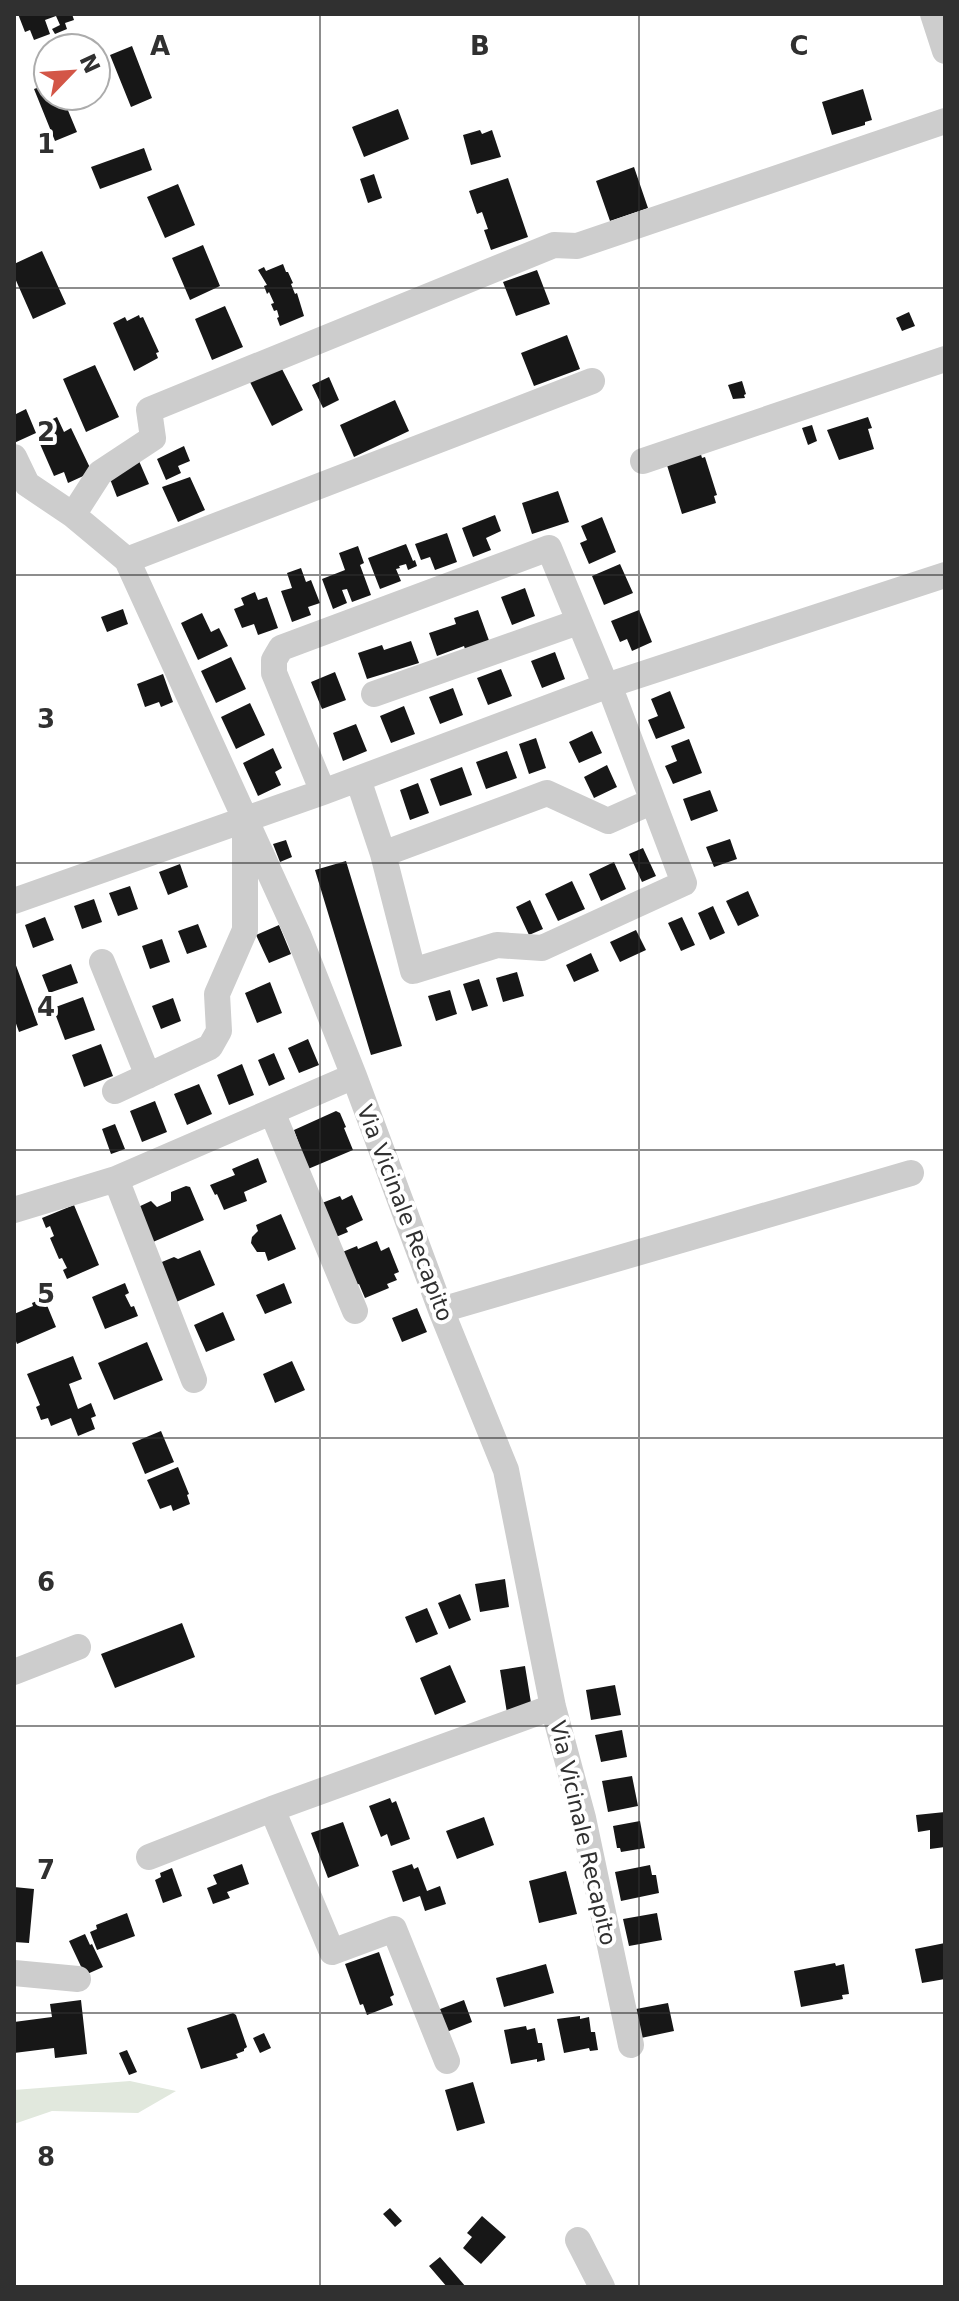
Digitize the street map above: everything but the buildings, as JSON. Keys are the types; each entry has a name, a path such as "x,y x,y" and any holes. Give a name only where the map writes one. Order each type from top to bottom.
{"street":[{"path":"933,14 945,51"},
{"path":"73,515 100,473 153,438 149,410 554,245 577,246 945,121"},
{"path":"643,461 945,359"},
{"path":"127,560 592,381"},
{"name":"Via Vicinale Recapito","path":"14,457 27,484 73,515 127,560 299,937 354,1076 441,1310 506,1470 553,1707 583,1818 631,2045"},
{"path":"323,792 274,673 274,660 281,648 549,548 684,883 542,948 497,945 413,971 383,854 358,779"},
{"path":"14,901 323,792 607,686 945,575"},
{"path":"374,694 578,622"},
{"path":"383,854 547,793 608,821 653,801"},
{"path":"115,1091 210,1047 219,1031 217,994 245,930 245,819"},
{"path":"102,962 148,1076"},
{"path":"14,1210 116,1179 354,1076"},
{"path":"272,1112 355,1311"},
{"path":"441,1310 911,1173"},
{"path":"116,1179 194,1380"},
{"path":"14,1672 78,1647"},
{"path":"149,1857 553,1707"},
{"path":"272,1809 332,1952 394,1929 447,2061"},
{"path":"14,1973 78,1979"},
{"path":"578,2240 602,2287"}],"shaded area":[{"path":"130,2081 176,2091 138,2113 52,2111 14,2124 14,2090"}]}
